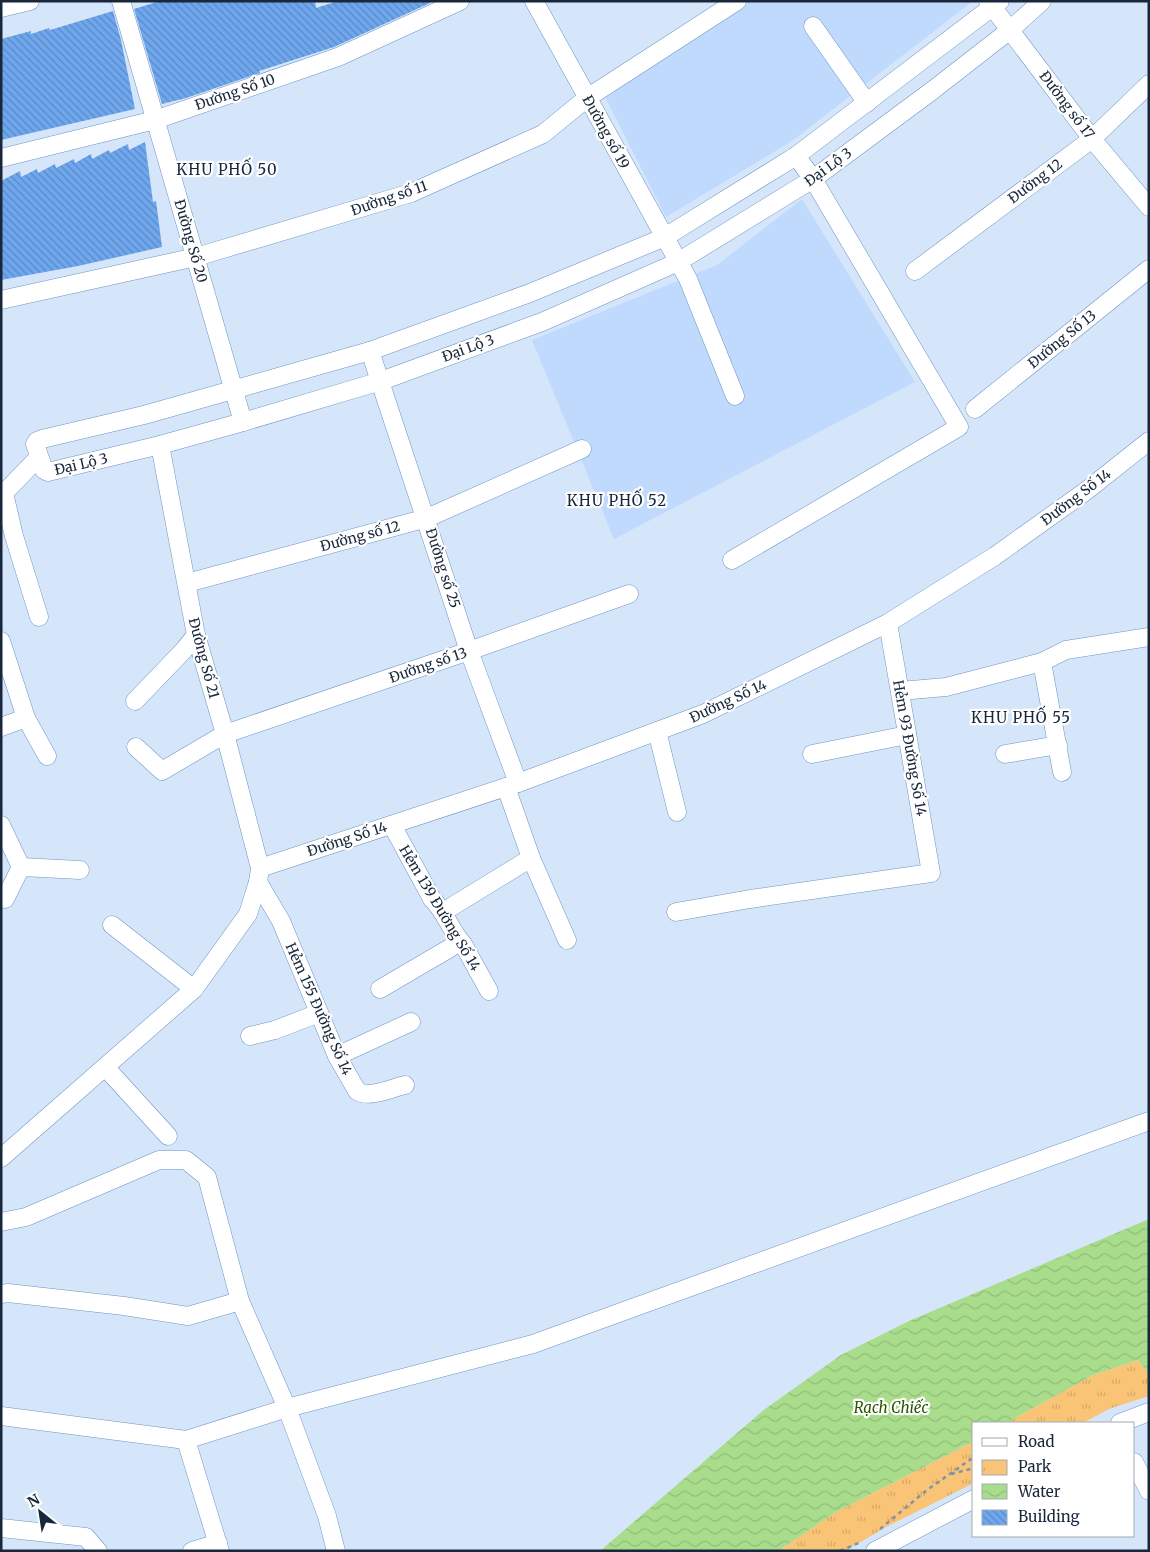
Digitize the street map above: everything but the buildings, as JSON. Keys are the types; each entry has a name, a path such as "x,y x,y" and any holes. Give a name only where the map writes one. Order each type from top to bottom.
{"street":[{"path":"6,5 30,1"},
{"name":"Đường Số 20","path":"121,1 243,422"},
{"name":"Đường Số 10","path":"1,158 155,120 338,57 460,1"},
{"name":"Đường số 19","path":"534,1 688,279 735,396"},
{"name":"Đường số 11","path":"1,300 196,258 411,194 543,134 587,98 737,1"},
{"name":"Đại Lộ 3","path":"993,3 867,103 796,156 665,236 530,293 370,351 144,415 42,438 35,444 44,470 47,472 160,445 381,380 542,322 678,262 813,179 933,90 1010,30 1042,1"},
{"name":"Đường số 17","path":"993,3 1010,30 1092,139 1149,207"},
{"path":"813,26 867,103"},
{"name":"Đường 12","path":"916,271 1092,139 1149,84"},
{"path":"732,560 959,426 813,179 796,156"},
{"name":"Đường Số 13","path":"975,409 1149,269"},
{"name":"Đường số 25","path":"370,351 427,518 512,785 531,858 567,940"},
{"name":"Đường Số 14","path":"259,875 392,825 512,785 703,714 888,623 995,556 1086,491 1149,441"},
{"name":"Đường Số 21","path":"160,445 196,635 225,734 259,875"},
{"name":"Đường số 12","path":"187,583 427,518 582,449"},
{"path":"39,457 4,493 14,536 39,617"},
{"name":"Đường số 13","path":"136,747 162,771 225,734 629,594"},
{"name":"Hẻm 93 Đường Số 14","path":"676,912 750,899 931,874 888,623"},
{"path":"135,700 184,650 196,635"},
{"path":"900,691 946,687 1042,662 1066,650 1149,637"},
{"path":"1,641 26,718 47,756"},
{"path":"1042,662 1062,772"},
{"path":"1,727 26,718"},
{"path":"657,732 677,812"},
{"path":"812,754 906,735"},
{"path":"1005,754 1058,745"},
{"path":"1,824 20,867 5,899"},
{"name":"Hẻm 139 Đường Số 14","path":"392,825 432,899 464,944 489,991"},
{"path":"443,912 531,858"},
{"path":"20,867 80,870"},
{"path":"1,1158 194,989 248,914 259,875"},
{"name":"Hẻm 155 Đường Số 14","path":"259,875 281,921 337,1056 357,1091 362,1094 369,1094 405,1085"},
{"path":"112,925 194,989"},
{"path":"380,989 450,948 457,943 458,938"},
{"path":"250,1036 275,1030 319,1013"},
{"path":"337,1056 411,1022"},
{"path":"106,1068 168,1136"},
{"path":"1,1416 186,1440 287,1408 533,1344 1149,1121"},
{"path":"1,1222 26,1216 159,1160 186,1160 207,1177 240,1300 287,1408 326,1516 336,1551"},
{"path":"1,1294 8,1293 124,1306 188,1316 240,1300"},
{"path":"1123,1422 1149,1412"},
{"path":"186,1440 219,1547 192,1551"},
{"path":"1135,1464 1149,1491"},
{"path":"872,1544 972,1500"},
{"path":"1,1528 86,1537 98,1551"}],"path":[{"path":"874,1533 947,1475 972,1458"},
{"path":"947,1475 972,1469"},
{"path":"840,1551 862,1542 872,1544"}],"shaded area":[{"path":"750,1 973,1 792,141 666,217 604,95"},
{"path":"802,199 915,382 614,539 532,340 717,265"}],"green space":[{"path":"1138,1360 1149,1374 1149,1396 1109,1409 1085,1422 1008,1422 1093,1375"},
{"path":"972,1442 972,1484 888,1526 845,1551 778,1551 836,1512"}],"water":[{"name":"Rạch Chiếc","path":"1149,1219 1149,1374 1138,1360 1093,1375 1008,1422 972,1422 972,1442 836,1512 778,1551 600,1551 765,1409 841,1355 909,1321"}],"district":[{"name":"KHU PHỐ 50","path":"227,169"},
{"name":"KHU PHỐ 52","path":"617,500"},
{"name":"KHU PHỐ 55","path":"1021,717"}]}
